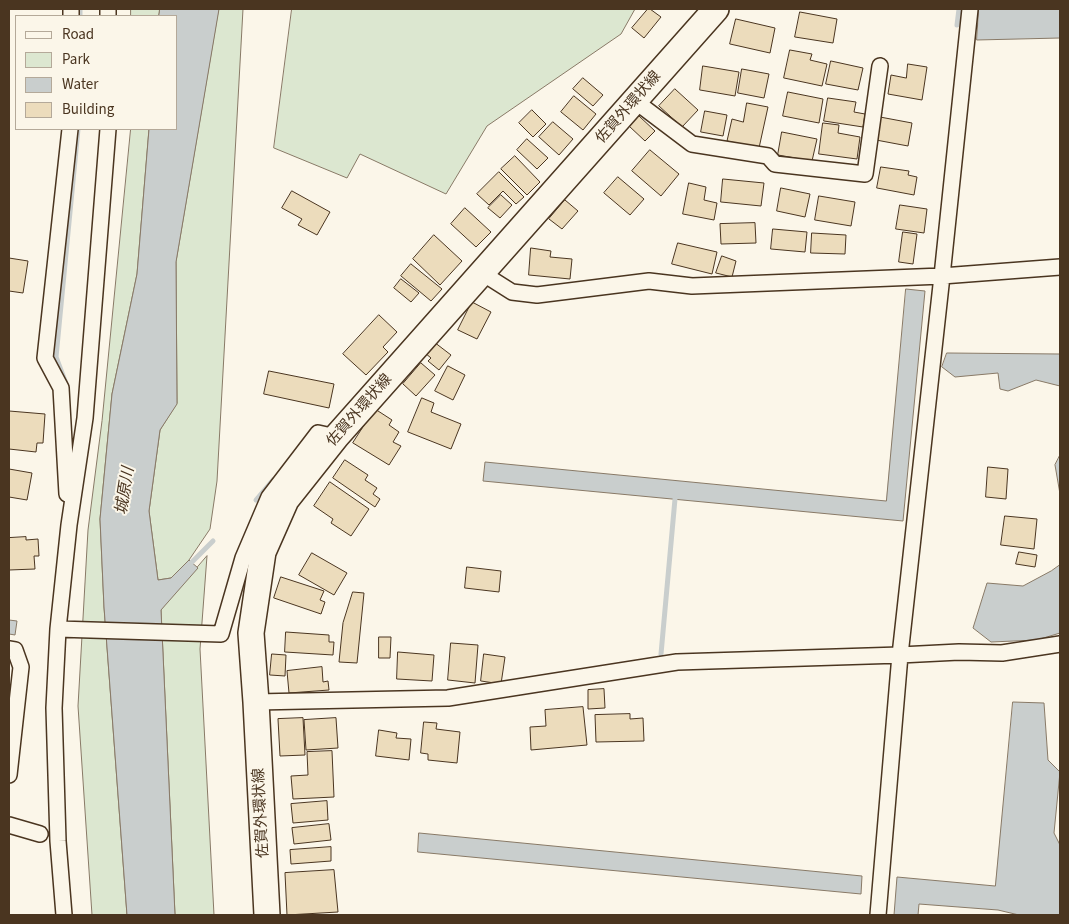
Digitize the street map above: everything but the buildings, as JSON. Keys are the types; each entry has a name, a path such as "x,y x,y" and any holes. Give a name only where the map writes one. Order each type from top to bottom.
{"main road":[{"name":"佐賀外環状線","path":"266,915 251,633 263,552 286,500 336,437 716,9"}],"street":[{"path":"878,915 900,655 970,9"},
{"path":"635,101 692,144 768,156 775,164 865,174 880,66"},
{"path":"69,525 62,388 46,358 70,130"},
{"path":"64,915 58,841 54,708 58,629 69,525 85,418 108,130"},
{"path":"482,273 512,292 537,295 649,281 692,286 942,276 1060,267"},
{"path":"58,629 221,634 243,558 269,497 318,434 336,437"},
{"path":"256,702 448,698 677,662 959,652 1002,653 1060,644"},
{"path":"9,649 15,650 21,667 9,774"},
{"path":"9,825 40,834"}],"green space":[{"path":"131,9 160,9 159,15 131,15"},
{"path":"219,9 243,9 217,481 210,529 189,560 171,578 158,580 149,511 160,430 177,403 176,262"},
{"path":"292,9 635,9 621,34 487,126 446,194 360,154 347,178 274,148"},
{"path":"131,130 149,130 137,274 112,394 100,519 104,607 127,915 92,915 78,706 88,530 102,421"},
{"path":"207,556 200,649 214,915 175,915 161,610"}],"water":[{"name":"城原川","path":"160,9 219,9 176,262 177,404 160,430 149,511 158,580 171,578 189,560 198,568 161,610 175,915 127,915 104,607 100,519 112,394 137,274 149,130 178,130 178,15 159,15"},
{"path":"979,9 1060,9 1060,38 977,40"},
{"path":"906,289 925,291 903,521 483,481 485,462 886,501"},
{"path":"947,353 1060,354 1060,386 1036,380 1008,391 1000,389 998,373 955,377 942,367"},
{"path":"1060,455 1060,494 1055,465"},
{"path":"1060,565 1060,633 1037,640 991,642 973,628 987,583 1023,586"},
{"path":"9,620 17,621 15,635 9,634"},
{"path":"1013,702 1044,703 1048,760 1060,772 1054,833 1060,845 1060,915 1019,915 998,910 919,904 918,915 894,915 897,877 995,886"},
{"path":"419,833 862,876 861,894 418,852"}],"waterway":[{"path":"80,9 80,15"},
{"path":"957,25 959,9"},
{"path":"65,381 56,357 78,130"},
{"path":"256,500 273,480"},
{"path":"661,654 675,499"},
{"path":"187,567 213,541"}]}
